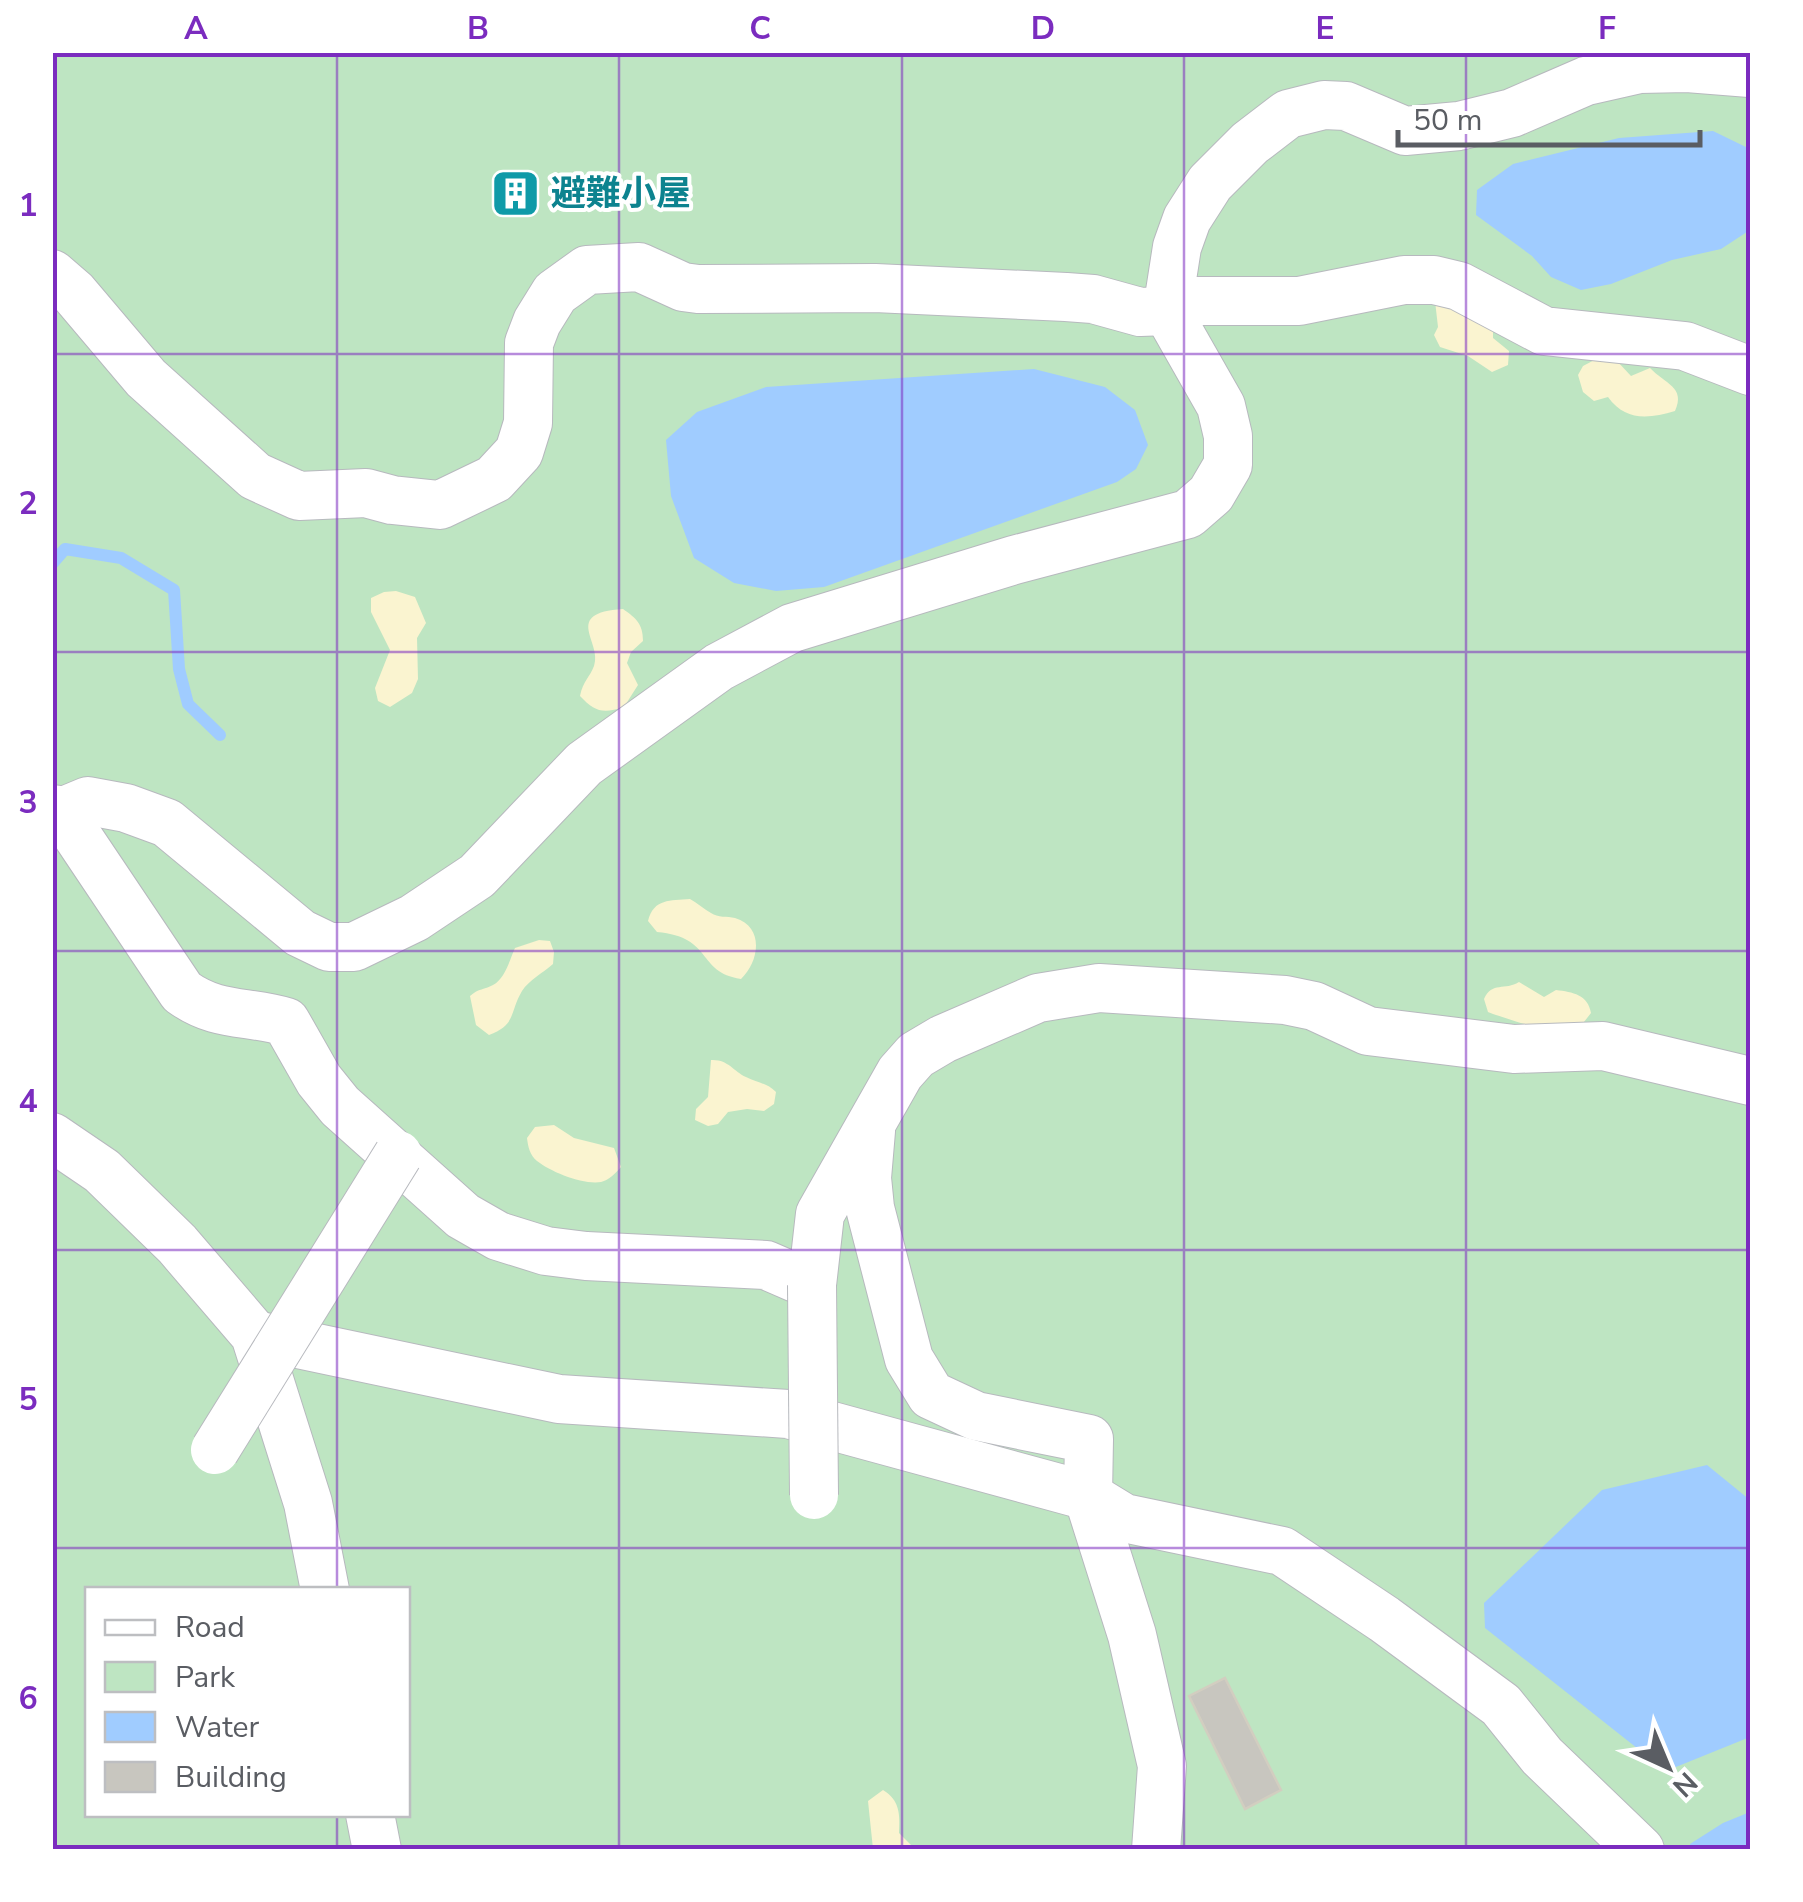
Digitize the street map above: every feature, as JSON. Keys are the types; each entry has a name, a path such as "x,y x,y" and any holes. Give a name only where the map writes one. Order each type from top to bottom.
{"street":[{"path":"812,1284 766,1265 586,1256 546,1250 498,1236 464,1216 340,1106 319,1080 286,1022 223,1013 202,1006 182,992 55,812 88,801 167,822 300,933 329,947 354,947 414,918 477,876 598,754 718,666 792,628 1014,560 1188,514 1211,494 1228,465 1228,436 1220,406 1167,311 1177,247 1210,182 1250,142 1288,114 1324,105 1346,106 1404,130 1459,126 1512,113 1586,82 1639,69 1750,73"},
{"path":"52,274 74,293 146,378 255,476 299,496 366,493 440,505 494,479 519,452 528,422 529,343 555,293 587,270 642,257 683,287 726,282 875,288 1069,287 1093,300 1140,312 1167,311 1195,301 1299,300 1404,280 1434,280 1459,286 1544,331 1685,346 1750,371"},
{"path":"814,1495 812,1284 820,1214 900,1073 916,1055 944,1039 1038,998 1100,988 1285,1000 1314,1006 1368,1031 1514,1048 1604,1046 1750,1081"},
{"path":"872,1118 867,1178 870,1208 909,1359 931,1394 976,1416 1089,1439 1088,1496 1132,1635 1162,1766 1156,1850"},
{"path":"52,1136 102,1171 127,1195 176,1244 255,1335 308,1504 324,1587"},
{"path":"215,1450 398,1155"},
{"path":"255,1335 559,1399 788,1414 1088,1496 1124,1518 1282,1552 1384,1619 1501,1704 1542,1756 1640,1850"},
{"path":"371,1817 377,1850"}],"green space":[{"path":"52,53 1750,53 1750,1849 53,1849"}],"sand":[{"path":"1435,301 1493,326 1493,338 1509,351 1508,365 1492,372 1468,356 1440,347 1434,335 1438,327"},
{"path":"1602,356 1617,361 1631,376 1650,368 1676,391 1675,411 1638,416 1622,410 1608,397 1594,401 1583,392 1578,375 1583,366"},
{"path":"396,591 415,597 426,623 417,638 418,679 412,693 390,707 378,701 375,688 390,650 371,612 371,598"},
{"path":"623,609 642,630 643,641 631,652 627,663 638,685 624,707 600,710 580,696 594,666 589,622 604,612"},
{"path":"690,899 714,915 735,918 751,929 755,955 741,979 717,969 688,940 657,932 648,921 659,904"},
{"path":"539,940 550,941 553,964 525,987 504,1027 489,1035 476,1025 470,996 501,978 515,948"},
{"path":"1519,982 1544,997 1556,990 1579,996 1587,1002 1591,1013 1580,1027 1549,1030 1488,1012 1484,999 1487,993"},
{"path":"711,1060 726,1063 741,1075 773,1089 774,1104 764,1111 728,1112 718,1124 708,1126 695,1120 696,1109 708,1097"},
{"path":"554,1125 574,1138 614,1148 621,1167 607,1180 585,1182 543,1165 531,1153 527,1138 535,1127"},
{"path":"883,1790 898,1808 899,1833 915,1849 873,1849 868,1801"}],"water":[{"path":"1713,131 1750,149 1750,230 1721,249 1672,260 1611,284 1581,290 1551,277 1532,256 1476,215 1477,190 1513,164 1619,138"},
{"path":"1034,369 1105,387 1135,410 1148,445 1136,469 1117,482 824,587 776,591 734,583 694,558 671,496 666,440 697,412 766,387"},
{"path":"1707,1465 1750,1500 1750,1737 1666,1771 1485,1628 1484,1603 1602,1490"},
{"path":"1750,1812 1750,1849 1691,1849 1690,1844 1723,1823"}],"building":[{"name":"避難小屋","path":"510,180 527,183 522,207 505,203"},
{"path":"1225,1678 1281,1790 1245,1809 1189,1696"}],"waterway":[{"path":"52,564 65,549 121,558 174,590 179,669 188,704 220,735"}],"place":[{"name":"避難小屋","path":"516,193"}]}
